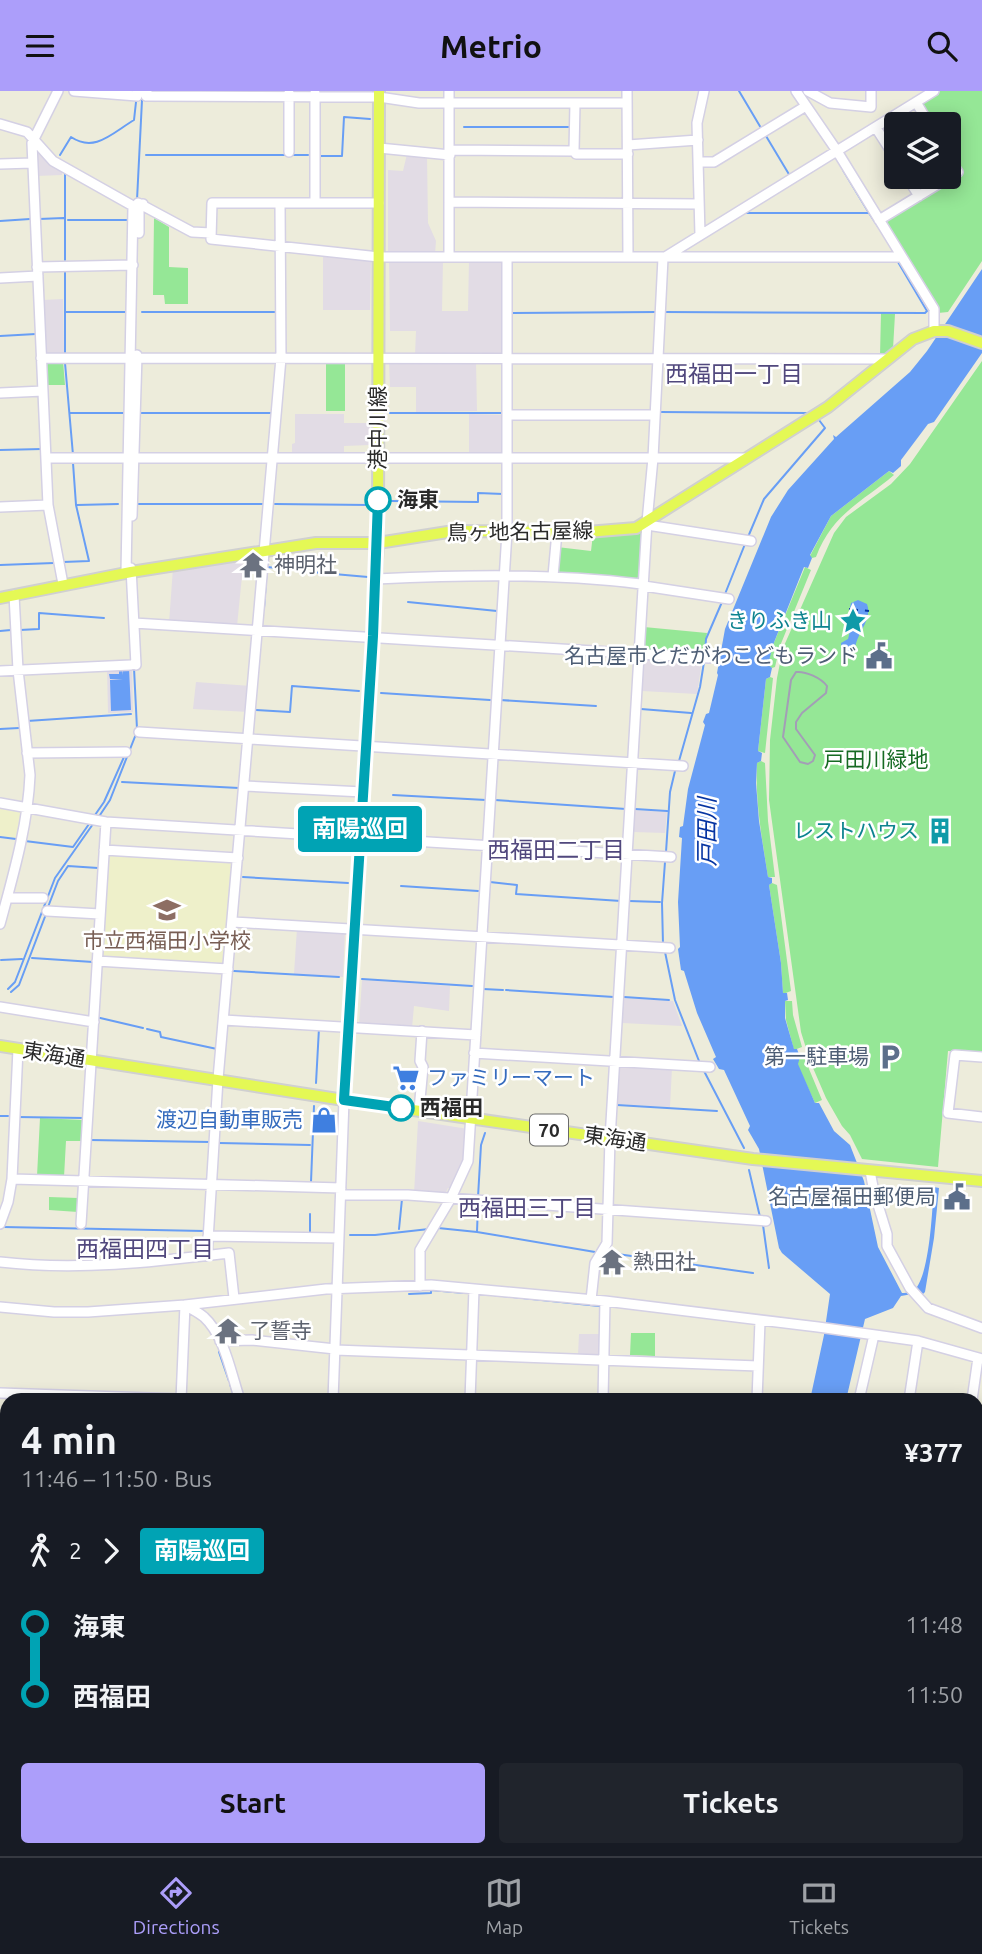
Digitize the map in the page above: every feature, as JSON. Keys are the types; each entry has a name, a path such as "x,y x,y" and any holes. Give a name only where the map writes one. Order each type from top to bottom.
{"main road":[{"name":"港中川線","path":"344,1100 378,543 379,94"},
{"path":"934,331 948,331 982,343"},
{"name":"鳥ヶ地名古屋線","path":"0,598 63,584 330,542 378,543 453,531 557,532 628,529 647,524 828,407 913,339 934,331"},
{"name":"東海通","path":"0,1046 344,1100 753,1159 982,1181"}],"street":[{"path":"58,91 33,139 32,163 48,505 63,584"},
{"path":"74,91 142,94 379,94 419,103 627,103"},
{"path":"449,91 449,257"},
{"path":"543,91 543,103"},
{"path":"627,91 628,257"},
{"path":"700,235 697,123 704,91"},
{"path":"796,91 934,309 934,331"},
{"path":"808,91 830,103 871,107 871,91"},
{"path":"663,258 934,91"},
{"path":"289,94 289,152"},
{"path":"315,94 315,203"},
{"path":"916,102 922,112"},
{"path":"574,152 575,103"},
{"path":"698,162 714,162 806,106"},
{"path":"0,124 22,130 53,161 192,234 379,257 902,257"},
{"path":"876,128 884,140"},
{"path":"379,148 450,153 576,154 698,140"},
{"path":"0,164 32,163"},
{"path":"915,189 919,196"},
{"path":"879,220 930,189"},
{"path":"449,202 699,204"},
{"path":"211,236 212,203 379,204"},
{"path":"207,1256 218,1079 281,358 280,203"},
{"path":"133,358 133,265 139,206"},
{"path":"0,671 134,665 134,624 128,573 139,206"},
{"path":"420,1286 420,1250 467,1166 507,532 507,258"},
{"path":"591,1300 595,1263 607,1243 610,1139 635,763 663,258"},
{"path":"0,278 37,271 133,265"},
{"path":"41,358 887,359"},
{"path":"0,393 43,391"},
{"path":"507,415 655,415"},
{"path":"47,459 747,458"},
{"path":"0,507 48,505"},
{"path":"647,524 751,541"},
{"path":"553,576 557,532"},
{"path":"376,579 441,576 581,577 729,599"},
{"path":"0,924 27,808 30,775 18,670 14,594"},
{"path":"134,624 373,636 709,658"},
{"path":"139,732 683,766"},
{"path":"27,753 126,752"},
{"path":"244,786 363,792"},
{"path":"0,803 106,822 671,857"},
{"path":"81,1224 106,822"},
{"path":"104,850 238,858"},
{"path":"4,900 43,898"},
{"path":"47,911 100,913"},
{"path":"233,922 670,948"},
{"path":"97,961 228,969"},
{"path":"0,1007 94,1022"},
{"path":"224,1020 476,1035"},
{"path":"419,1110 423,1067 420,1061 422,1031"},
{"path":"0,1224 12,1179 18,1049"},
{"path":"474,1053 710,1067"},
{"path":"982,1057 955,1055 948,1114 982,1117"},
{"path":"333,1393 344,1100"},
{"path":"870,1171 887,1234 887,1246 914,1292 928,1308 982,1328"},
{"path":"12,1179 211,1184 341,1191 766,1221"},
{"path":"209,1233 339,1238"},
{"path":"0,1262 93,1267 229,1253 234,1298"},
{"path":"0,1307 54,1313 88,1312 337,1289 420,1286 474,1289 605,1301 918,1341 980,1359 973,1393"},
{"path":"470,1393 474,1289"},
{"path":"603,1393 605,1301"},
{"path":"205,1302 212,1327"},
{"path":"185,1304 205,1318 212,1327 220,1341 238,1393"},
{"path":"181,1393 185,1304"},
{"path":"757,1393 760,1321"},
{"path":"860,1393 869,1335"},
{"path":"220,1341 252,1340 335,1349 758,1366"},
{"path":"910,1393 918,1341"}],"shaded area":[{"path":"36,144 62,168 62,175 36,176"},
{"path":"407,154 427,156 428,223 436,241 435,254 388,253 388,170 403,171"},
{"path":"323,254 371,259 370,310 323,310"},
{"path":"389,259 443,260 442,311 468,311 469,260 504,260 503,356 415,355 416,331 390,331"},
{"path":"63,299 64,356 44,354 42,300"},
{"path":"389,361 476,361 477,411 416,412 416,387 390,387"},
{"path":"295,414 344,414 344,423 370,423 370,445 344,446 344,455 292,456"},
{"path":"469,414 502,415 502,456 469,456"},
{"path":"244,556 237,626 169,623 173,568"},
{"path":"647,657 702,661 697,694 642,691 644,659"},
{"path":"132,668 133,712 108,713 107,669"},
{"path":"196,682 251,686 249,712 193,709"},
{"path":"0,806 22,810 24,813 18,838 0,836"},
{"path":"635,810 667,812 665,833 633,832"},
{"name":"市立西福田小学校","path":"107,853 234,861 224,966 100,958"},
{"path":"297,928 345,931 343,977 294,974"},
{"path":"362,980 450,986 449,1011 414,1006 412,1028 359,1025"},
{"path":"623,998 673,1001 682,1026 622,1023"},
{"path":"618,1066 672,1068 670,1107 616,1104"},
{"path":"418,1121 468,1129 466,1161 453,1188 448,1188 444,1196 414,1194"},
{"path":"579,1334 600,1334 600,1356 578,1355"}],"green space":[{"path":"938,91 982,91 982,261 948,312 938,313 885,226 886,221 937,189 961,189 961,112 925,112 919,102"},
{"path":"154,218 169,227 169,267 188,268 188,304 165,304 164,295 153,295"},
{"path":"881,313 895,314 893,349 886,356 880,356"},
{"path":"63,361 65,385 46,385 45,363"},
{"path":"326,361 345,361 345,411 326,411"},
{"name":"戸田川緑地","path":"982,361 982,1054 948,1051 938,1167 862,1159 826,1098 810,1061 801,1032 769,800 770,740 783,648 834,533 846,517 891,484 910,464"},
{"path":"889,471 894,475 839,519 816,557 812,558 810,556 831,516"},
{"path":"644,527 641,581 556,575 557,547 591,551 593,534"},
{"path":"805,567 811,570 780,646 775,667 772,668 767,666 773,645"},
{"path":"644,627 707,633 703,655 643,650"},
{"path":"773,678 765,753 758,751 766,679"},
{"path":"757,763 765,763 775,877 768,877 760,820"},
{"path":"769,885 777,885 791,991 783,994"},
{"path":"785,1001 792,1001 802,1047 794,1050 786,1020"},
{"path":"800,1057 804,1057 822,1100 815,1103 797,1064"},
{"path":"40,1118 83,1120 82,1141 66,1141 64,1177 37,1176"},
{"path":"49,1197 78,1198 78,1212 49,1210"},
{"path":"631,1333 655,1333 655,1356 630,1355"}],"water":[{"name":"戸田川","path":"982,269 982,353 934,422 928,424 901,460 901,466 893,473 889,471 831,516 810,555 812,558 808,568 804,567 773,645 768,665 772,668 770,677 766,679 758,751 762,753 761,761 757,763 756,783 759,821 768,877 772,878 769,885 783,993 787,993 788,1000 785,1001 785,1018 794,1049 797,1049 800,1057 798,1064 815,1103 819,1103 834,1131 850,1145 864,1181 878,1247 902,1293 916,1288 921,1278 930,1239 934,1187 939,1188 925,1292 921,1296 918,1293 901,1296 893,1308 865,1319 848,1393 812,1393 830,1294 779,1248 759,1149 748,1130 750,1126 724,1070 719,1069 713,1059 716,1057 697,1013 684,971 681,970 678,949 682,838 679,837 680,827 683,826 688,789 705,725 703,722 709,713 718,675 725,629 771,517 788,490 834,439 833,435 836,437 910,372"},
{"path":"858,600 867,604 868,616 855,649 846,653 842,651 841,643 848,639 851,627 857,628 861,624 861,618 851,617 849,612 851,603"},
{"path":"122,668 123,675 123,669 129,668 131,710 111,711 110,680 123,679 110,679 109,674 119,674 119,669"}],"waterway":[{"path":"739,91 761,128"},
{"path":"137,200 142,100"},
{"path":"60,155 71,137 88,143 96,142 134,120 136,102"},
{"path":"320,156 342,156 344,117 370,119"},
{"path":"464,127 570,127"},
{"path":"766,136 790,176"},
{"path":"146,155 308,155"},
{"path":"843,170 869,213"},
{"path":"65,171 65,260"},
{"path":"745,213 869,213 879,228"},
{"path":"39,219 64,218"},
{"path":"0,221 30,219"},
{"path":"68,220 130,220"},
{"path":"664,312 925,313 927,311 898,262"},
{"path":"65,271 65,354"},
{"path":"66,312 127,312"},
{"path":"142,312 276,312"},
{"path":"512,313 657,312"},
{"path":"0,336 36,334"},
{"path":"65,363 73,455"},
{"path":"660,412 808,413"},
{"path":"70,413 124,413"},
{"path":"141,413 271,413"},
{"path":"390,413 504,413"},
{"path":"748,537 764,499 825,428 819,420"},
{"path":"0,450 42,449"},
{"path":"63,562 89,561 76,505 73,463"},
{"path":"391,501 478,502 478,493 503,494"},
{"path":"77,505 118,504"},
{"path":"137,504 264,504"},
{"path":"275,504 369,505"},
{"path":"725,594 745,544"},
{"path":"0,565 54,563"},
{"path":"264,608 267,567 306,571"},
{"path":"311,572 368,577"},
{"path":"408,602 497,611"},
{"path":"705,653 706,639 722,602"},
{"path":"20,630 39,629 39,613 104,618"},
{"path":"0,631 11,630"},
{"path":"679,761 700,687 704,662"},
{"path":"134,668 137,729"},
{"path":"256,710 290,712 292,686 359,691"},
{"path":"381,693 490,700"},
{"path":"500,700 596,706"},
{"path":"641,709 691,713"},
{"path":"27,721 131,714"},
{"path":"0,729 19,728"},
{"path":"98,818 110,800 136,734"},
{"path":"95,815 104,802 124,757"},
{"path":"666,852 670,792 675,771"},
{"path":"122,782 239,788"},
{"path":"393,795 486,800"},
{"path":"495,800 626,809"},
{"path":"635,809 667,811"},
{"path":"25,841 73,847 89,824"},
{"path":"8,989 15,982 55,878 93,824"},
{"path":"0,837 16,839"},
{"path":"663,944 665,862"},
{"path":"48,907 58,881 68,866 98,868"},
{"path":"243,877 348,883"},
{"path":"490,882 517,885 516,894 621,901"},
{"path":"401,886 478,891"},
{"path":"629,901 660,902"},
{"path":"11,992 19,985 46,914"},
{"path":"665,952 675,1000 699,1061"},
{"path":"32,958 93,962"},
{"path":"1,960 22,959"},
{"path":"234,971 339,977"},
{"path":"362,979 472,986"},
{"path":"483,989 503,990"},
{"path":"506,990 614,997"},
{"path":"624,997 669,1000"},
{"path":"96,1017 143,1028"},
{"path":"316,1083 319,1028"},
{"path":"147,1029 160,1032 161,1037 217,1049"},
{"path":"704,1071 744,1148"},
{"path":"617,1105 717,1111"},
{"path":"311,1182 314,1106"},
{"path":"0,1116 8,1116"},
{"path":"17,1117 84,1118"},
{"path":"478,1197 481,1145 485,1133"},
{"path":"90,1140 210,1142"},
{"path":"219,1143 310,1145"},
{"path":"749,1170 760,1217"},
{"path":"399,1229 402,1199"},
{"path":"477,1232 478,1204"},
{"path":"310,1214 310,1234"},
{"path":"763,1225 769,1268"},
{"path":"3,1227 204,1231"},
{"path":"438,1228 595,1252"},
{"path":"350,1235 429,1229"},
{"path":"213,1232 235,1232"},
{"path":"610,1253 753,1273"},
{"path":"409,1294 431,1293 431,1290 464,1293"},
{"path":"493,1295 599,1306"},
{"path":"219,1352 229,1381"},
{"path":"230,1384 233,1393"}],"ferry route":[{"path":"849,609 869,611"}],"railway":[{"path":"796,672 813,676 827,686 826,693 802,713 796,722 796,729 815,755 813,761 808,764 800,762 783,737 791,680 796,672"}],"bus line":[{"name":"南陽巡回","path":"378,500 373,636 344,1100 401,1108"}],"place":[{"name":"海東","path":"378,500"},
{"name":"神明社","path":"253,565"},
{"name":"きりふき山","path":"853,621"},
{"name":"名古屋市とだがわこどもランド","path":"879,656"},
{"name":"レストハウス","path":"940,831"},
{"name":"市立西福田小学校","path":"167,910"},
{"name":"第一駐車場","path":"890,1057"},
{"name":"ファミリーマート","path":"406,1078"},
{"name":"西福田","path":"401,1108"},
{"name":"渡辺自動車販売","path":"324,1120"},
{"name":"名古屋福田郵便局","path":"957,1197"},
{"name":"熱田社","path":"612,1262"},
{"name":"了誓寺","path":"228,1331"}],"district":[{"name":"西福田一丁目","path":"734,374"},
{"name":"西福田二丁目","path":"556,850"},
{"name":"西福田三丁目","path":"527,1208"},
{"name":"西福田四丁目","path":"145,1249"}]}
